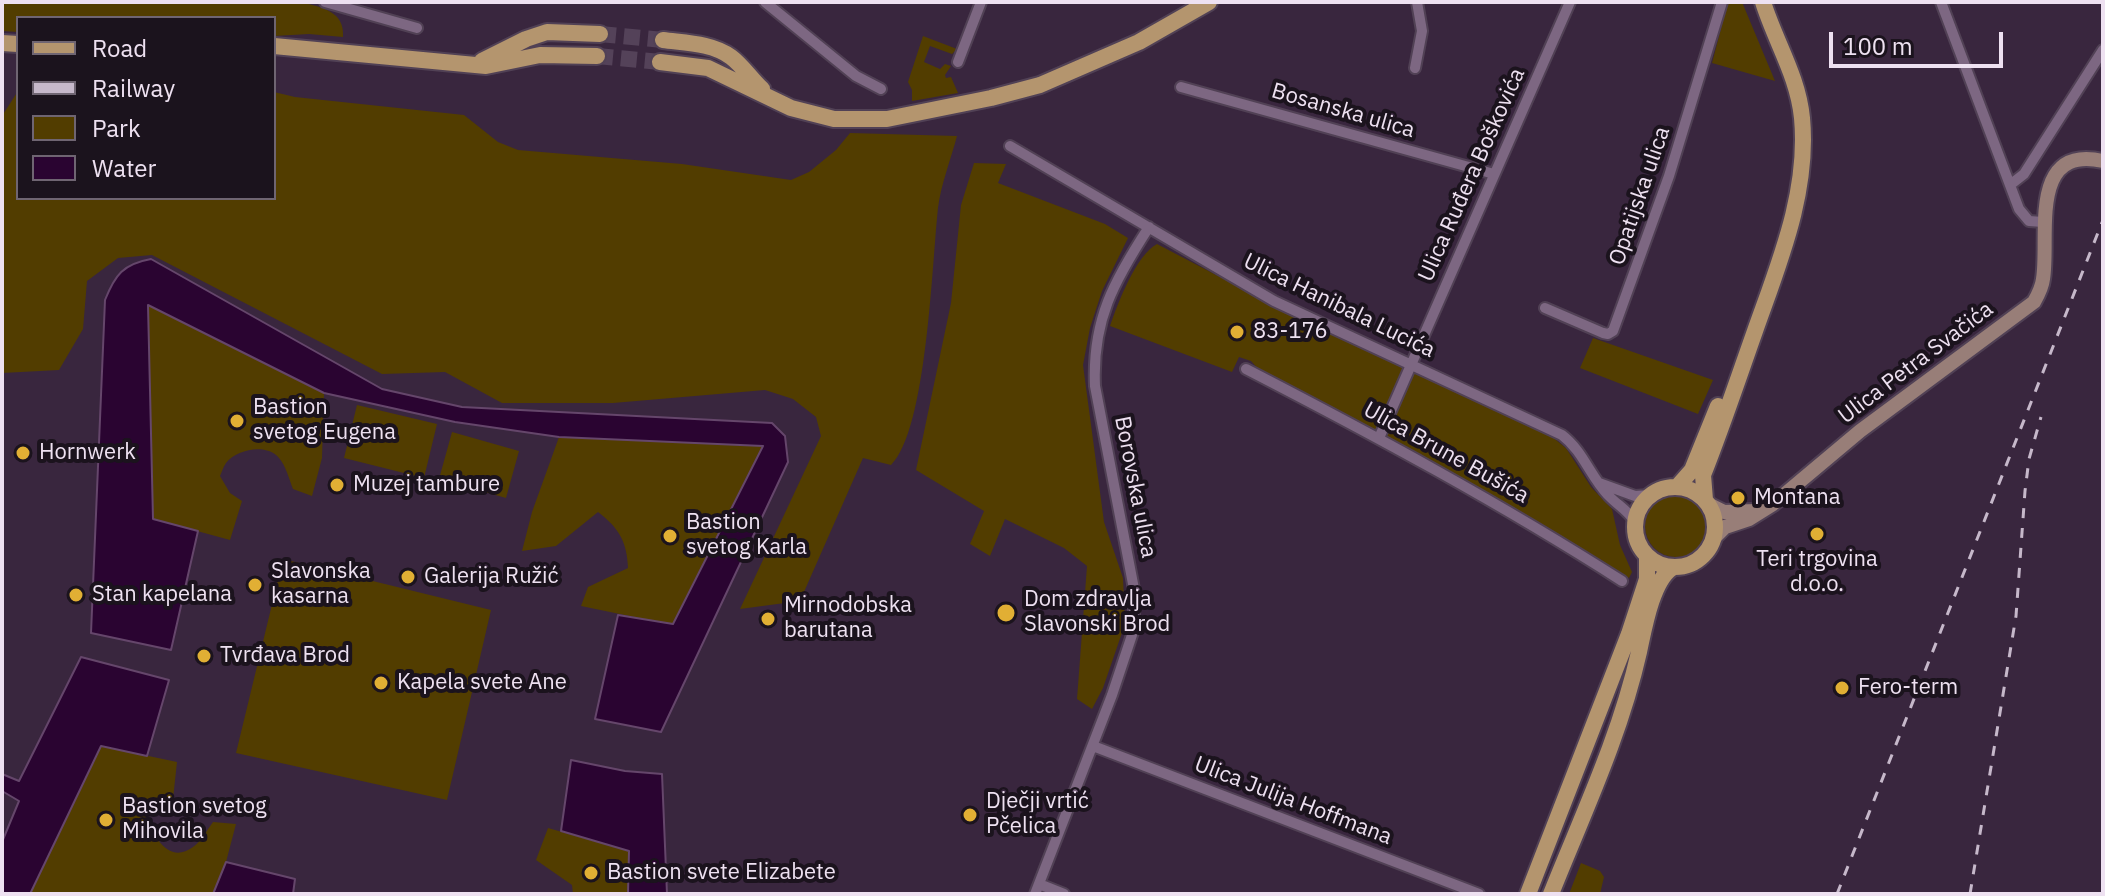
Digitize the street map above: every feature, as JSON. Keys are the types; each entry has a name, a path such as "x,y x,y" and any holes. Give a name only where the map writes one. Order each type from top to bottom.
{"main road":[{"path":"660,62 708,68 791,108 834,119 910,116 991,98 1079,70 1139,42 1209,2"},
{"path":"1760,511 1730,512 1707,502 1687,488 1658,490 1643,502 1635,522 1639,546 1654,562 1672,568 1698,561 1714,538 1714,515 1707,502 1703,475 1790,230 1803,142 1800,101 1763,3"},
{"path":"465,63 488,59 547,32 600,34"},
{"path":"663,40 722,51 775,101"},
{"path":"276,46 491,66 550,54 597,56"},
{"name":"Ulica Petra Svačića","path":"1714,538 1725,527 1749,519 1784,496 1878,417 2034,302 2043,281 2043,222 2049,187 2062,168 2084,159 2103,161"},
{"path":"1677,487 1692,470 1731,375 1754,333"},
{"path":"1528,894 1629,634 1647,579 1647,556"},
{"path":"1551,894 1627,703 1641,640 1659,584 1672,568"}],"street":[{"path":"325,2 417,28"},
{"path":"765,2 856,76 881,89"},
{"path":"958,62 981,2"},
{"path":"1415,68 1422,31 1417,2"},
{"name":"Ulica Ruđera Boškovića","path":"1379,438 1570,2"},
{"name":"Opatijska ulica","path":"1545,308 1603,333 1613,331 1669,176 1722,2"},
{"path":"1941,2 2023,217 2033,223 2043,222"},
{"path":"2010,185 2024,174 2103,50"},
{"name":"Bosanska ulica","path":"1181,87 1494,174"},
{"name":"Ulica Hanibala Lucića","path":"1010,146 1274,301 1562,435 1577,448 1608,495 1635,522"},
{"name":"Borovska ulica","path":"1037,889 1131,641 1134,589 1095,386 1096,341 1105,306 1149,227"},
{"name":"Ulica Brune Bušića","path":"1246,369 1379,438 1531,523 1622,581"},
{"path":"1599,483 1635,496 1650,495"},
{"name":"Ulica Julija Hoffmana","path":"1093,746 1479,894"},
{"path":"1037,889 1064,894"}],"green space":[{"path":"2,2 302,2 336,16 343,28 343,37 309,34 276,36 276,16 16,16 16,32 2,31"},
{"path":"1728,2 1742,2 1775,81 1712,63"},
{"path":"923,36 957,49 952,54 930,46 924,62 940,69 945,64 951,66 945,75 946,78 951,77 958,93 912,101 908,82"},
{"path":"276,92 464,115 498,142 518,150 682,164 791,180 809,172 836,150 850,133 957,136 939,199 926,344 913,418 903,446 891,465 863,458 800,601 740,609 821,436 816,417 793,399 765,390 613,403 502,403 445,372 382,374 152,255 118,258 87,281 83,329 59,370 2,373 2,116 16,94 16,200 276,200"},
{"path":"974,163 1006,164 998,183 1105,224 1128,238 1102,291 1090,328 1083,365 1104,522 1123,578 1125,624 1103,688 1092,709 1077,699 1087,566 1064,548 1005,519 990,556 970,544 984,511 916,470 951,303 961,205"},
{"path":"1157,244 1306,322 1551,436 1566,448 1591,487 1612,509 1620,545 1632,572 1629,578 1448,470 1261,372 1251,361 1239,357 1232,372 1110,326 1135,269"},
{"name":"Bastion svetog Eugena","path":"147,304 324,393 322,458 312,496 293,489 284,465 274,453 260,449 244,451 231,458 220,476 230,493 242,501 230,540 153,519"},
{"path":"1593,338 1713,380 1698,414 1580,368"},
{"path":"357,405 437,424 424,478 344,458"},
{"path":"452,432 519,451 506,498 439,479"},
{"name":"Bastion svetog Karla","path":"559,437 764,446 673,625 581,606 588,587 628,568 620,536 598,512 556,546 522,551 532,512"},
{"path":"1670,495 1682,495 1698,504 1705,514 1705,538 1698,548 1682,557 1670,557 1650,543 1645,532 1645,520 1659,500"},
{"path":"283,559 491,610 447,800 236,753"},
{"name":"Bastion svetog Mihovila","path":"101,746 177,762 173,799 156,804 146,819 158,840 170,851 184,852 193,847 213,822 236,824 213,894 30,894"},
{"name":"Bastion svete Elizabete","path":"548,828 629,851 628,894 573,894 572,885 536,860"},
{"path":"1581,863 1600,871 1604,877 1600,894 1569,894"}],"water":[{"path":"151,259 382,389 462,407 772,423 785,436 788,462 661,732 595,719 618,615 673,624 763,446 559,437 455,422 324,393 148,305 153,519 198,531 171,650 91,633 105,300 121,272 133,264"},
{"path":"81,657 169,680 147,756 101,746 30,894 2,894 2,842 19,801 2,791 2,774 19,781"},
{"path":"571,760 625,771 662,774 667,894 628,894 629,851 561,831"},
{"path":"226,862 295,879 293,894 213,894"}],"tunnel":[{"path":"600,34 663,40"},
{"path":"597,56 660,62"}],"railway":[{"path":"1837,894 2103,220"},
{"path":"1970,894 2016,616 2029,459 2041,417"}],"place":[{"name":"83-176","path":"1237,332"},
{"name":"Bastion svetog Eugena","path":"237,421"},
{"name":"Hornwerk","path":"23,453"},
{"name":"Muzej tambure","path":"337,485"},
{"name":"Montana","path":"1738,498"},
{"name":"Teri trgovina d.o.o.","path":"1817,534"},
{"name":"Bastion svetog Karla","path":"670,536"},
{"name":"Galerija Ružić","path":"408,577"},
{"name":"Slavonska kasarna","path":"255,585"},
{"name":"Stan kapelana","path":"76,595"},
{"name":"Dom zdravlja Slavonski Brod","path":"1006,613"},
{"name":"Mirnodobska barutana","path":"768,619"},
{"name":"Tvrđava Brod","path":"204,656"},
{"name":"Kapela svete Ane","path":"381,683"},
{"name":"Fero-term","path":"1842,688"},
{"name":"Dječji vrtić Pčelica","path":"970,815"},
{"name":"Bastion svetog Mihovila","path":"106,820"},
{"name":"Bastion svete Elizabete","path":"591,873"}]}
